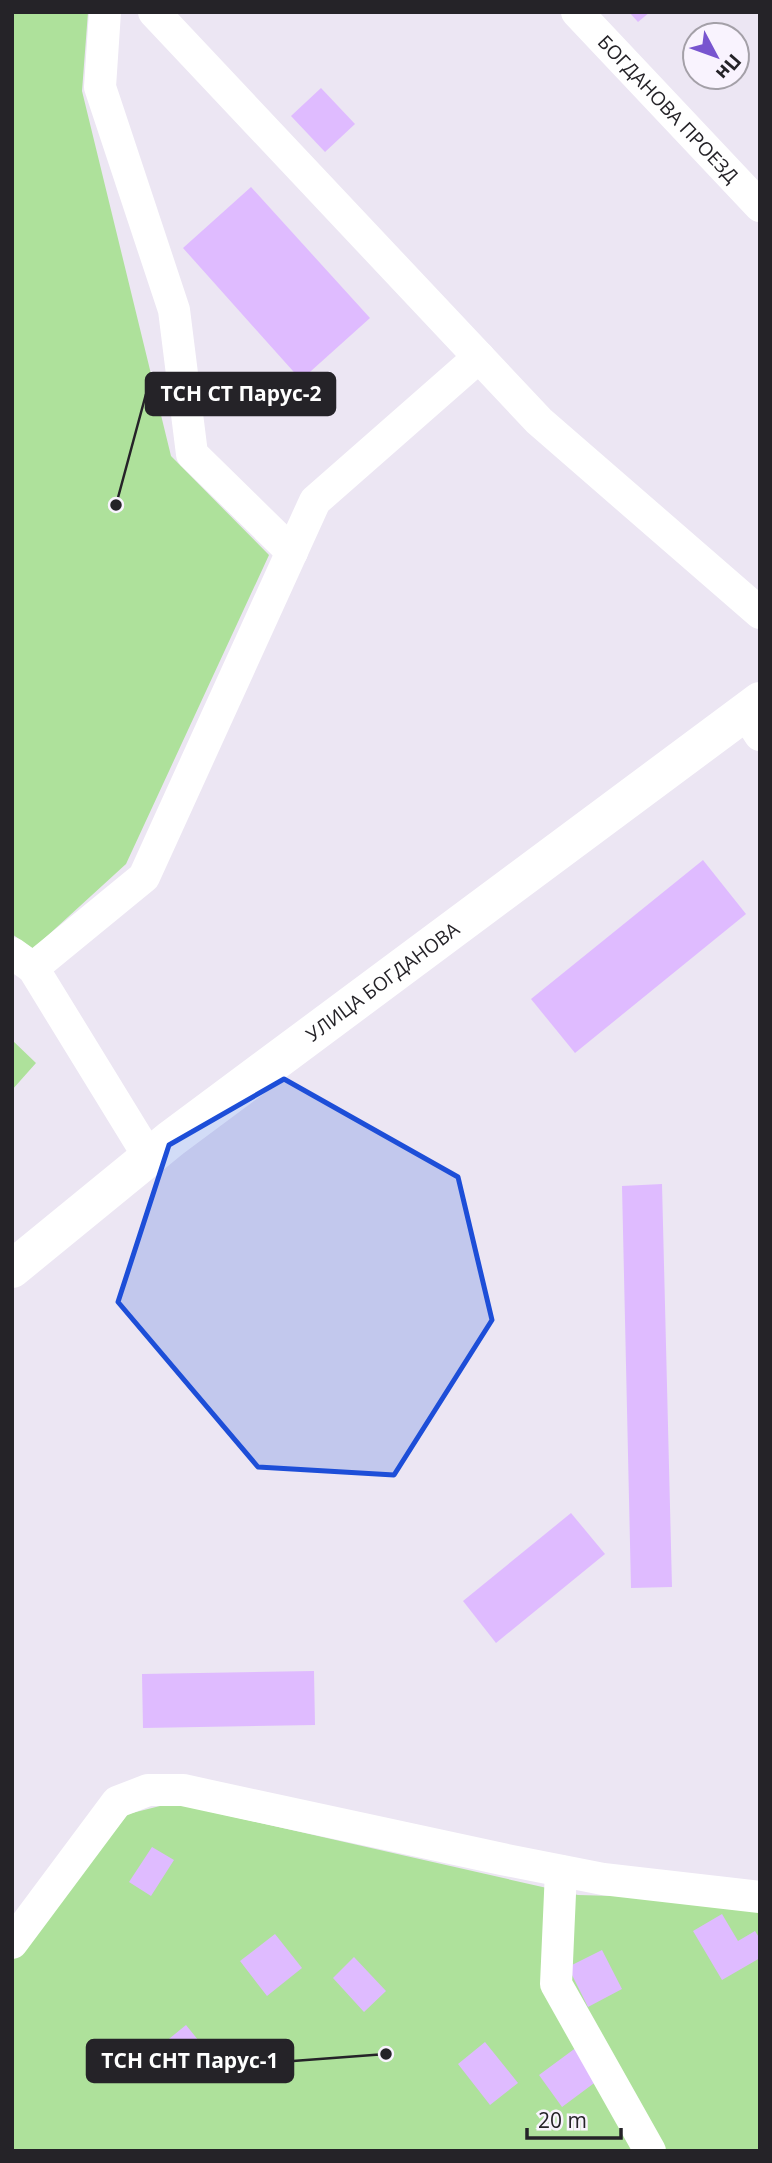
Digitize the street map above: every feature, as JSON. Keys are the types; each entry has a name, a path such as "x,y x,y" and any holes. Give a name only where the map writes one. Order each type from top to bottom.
{"main road":[{"name":"УЛИЦА БОГДАНОВА","path":"12,1269 149,1157 755,716"}],"street":[{"path":"106,12 100,87 174,310 192,454 292,552"},
{"path":"154,12 539,421 760,613"},
{"name":"БОГДАНОВА ПРОЕЗД","path":"578,12 760,206"},
{"path":"149,1157 23,960 144,877 315,501 479,357"},
{"path":"12,1943 117,1802 148,1790 183,1790 603,1879 760,1897"},
{"path":"561,1871 556,1984 650,2151"}],"highlighted area":[{"path":"284,1079 458,1177 492,1320 394,1475 258,1467 118,1302 169,1145"}],"green space":[{"path":"12,12 88,12 82,91 171,456 269,555 126,864 33,949 12,934"},
{"path":"12,1040 36,1063 12,1090"},
{"path":"172,1803 578,1895 754,1900 760,1903 760,2151 12,2151 12,1958 128,1814"}],"building":[{"path":"629,12 650,12 638,22"},
{"path":"321,88 355,124 325,152 291,116"},
{"path":"251,187 370,318 301,380 183,248"},
{"path":"703,860 746,914 575,1053 531,999"},
{"path":"662,1184 672,1587 631,1588 622,1186"},
{"path":"571,1513 605,1554 496,1643 463,1601"},
{"path":"314,1671 315,1725 143,1728 142,1674"},
{"path":"152,1847 174,1860 151,1896 129,1882"},
{"path":"722,1914 738,1941 755,1931 760,1939 760,1958 722,1980 693,1931"},
{"path":"275,1934 302,1968 267,1996 240,1961"},
{"path":"602,1950 622,1989 588,2007 568,1967"},
{"path":"354,1957 386,1991 364,2012 333,1978"},
{"path":"186,2025 207,2051 185,2069 164,2043"},
{"path":"485,2042 518,2083 490,2105 458,2064"},
{"path":"577,2047 601,2078 562,2107 539,2075"}],"place":[{"name":"ТСН СТ Парус-2","path":"116,505"},
{"name":"ТСН СНТ Парус-1","path":"386,2054"}]}
